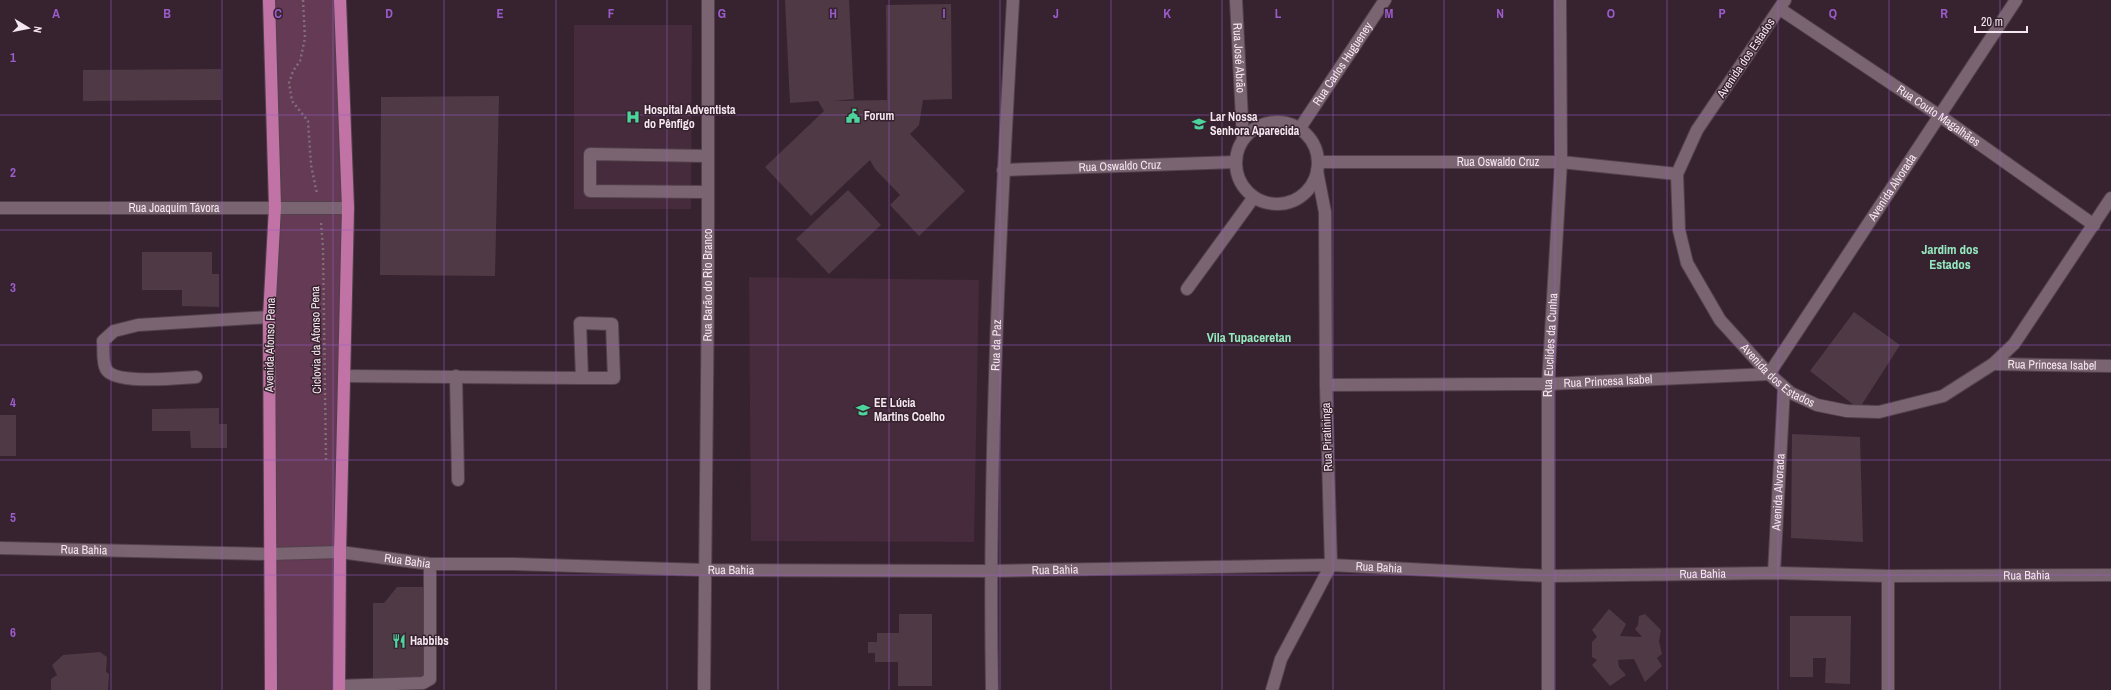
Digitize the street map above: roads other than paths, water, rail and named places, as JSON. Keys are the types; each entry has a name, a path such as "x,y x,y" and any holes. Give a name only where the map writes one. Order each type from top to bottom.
{"main road":[{"name":"Avenida Afonso Pena","path":"269,0 276,207 269,317 269,554 271,690"},
{"path":"339,688 340,552 348,208 340,0"}],"street":[{"name":"Rua Barão do Rio Branco","path":"704,690 708,0"},
{"name":"Rua da Paz","path":"992,690 990,571 1003,170 1013,0"},
{"name":"Rua José Abrão","path":"1236,0 1243,139"},
{"name":"Rua Carlos Hugueney","path":"1300,128 1385,0"},
{"name":"Rua Euclides da Cunha","path":"1548,690 1548,384 1561,162 1560,0"},
{"name":"Avenida Alvorada","path":"1769,374 2016,0"},
{"name":"Rua Couto Magalhães","path":"1782,4 2094,225"},
{"name":"Avenida dos Estados","path":"1782,4 1698,130 1677,174 1680,230 1687,263 1720,320 1769,374 1790,393 1817,405 1847,411 1879,412 1943,396 1993,364 2014,344 2111,198"},
{"path":"1269,122 1286,122 1300,128 1312,140 1318,155 1318,167 1311,186 1300,197 1285,204 1269,203 1254,197 1242,185 1236,170 1236,154 1243,139 1254,128 1269,122"},
{"path":"707,156 590,154 590,191 707,192"},
{"name":"Rua Oswaldo Cruz","path":"1003,170 1236,162"},
{"name":"Rua Oswaldo Cruz","path":"1318,167 1561,162 1677,174"},
{"name":"Rua Piratininga","path":"1272,690 1281,659 1331,565 1326,384 1325,212 1318,167"},
{"path":"1187,289 1254,197"},
{"name":"Rua Joaquim Távora","path":"0,208 348,208"},
{"path":"196,377 145,379 118,378 105,368 103,341 114,331 138,325 269,317"},
{"path":"344,376 456,376 582,378 614,378 612,324 580,323 582,378"},
{"name":"Rua Princesa Isabel","path":"1993,364 2111,366"},
{"name":"Rua Princesa Isabel","path":"1326,384 1548,384 1769,374"},
{"path":"456,376 458,480"},
{"name":"Avenida Alvorada","path":"1774,573 1784,388"},
{"name":"Rua Bahia","path":"0,548 269,554 340,552 430,564 514,564 704,570 990,571 1331,565 1548,576 1774,573 1888,576 2111,575"},
{"path":"339,688 423,683 430,679 430,564"},
{"path":"1888,576 1888,690"}],"place":[{"name":"Forum","path":"853,116"},
{"name":"Hospital Adventista do Pênfigo","path":"633,117"},
{"name":"Lar Nossa Senhora Aparecida","path":"1199,124"},
{"name":"EE Lúcia Martins Coelho","path":"863,410"},
{"name":"Habbibs","path":"399,641"}],"district":[{"name":"Jardim dos Estados","path":"1950,256"},
{"name":"Vila Tupaceretan","path":"1249,337"}]}
